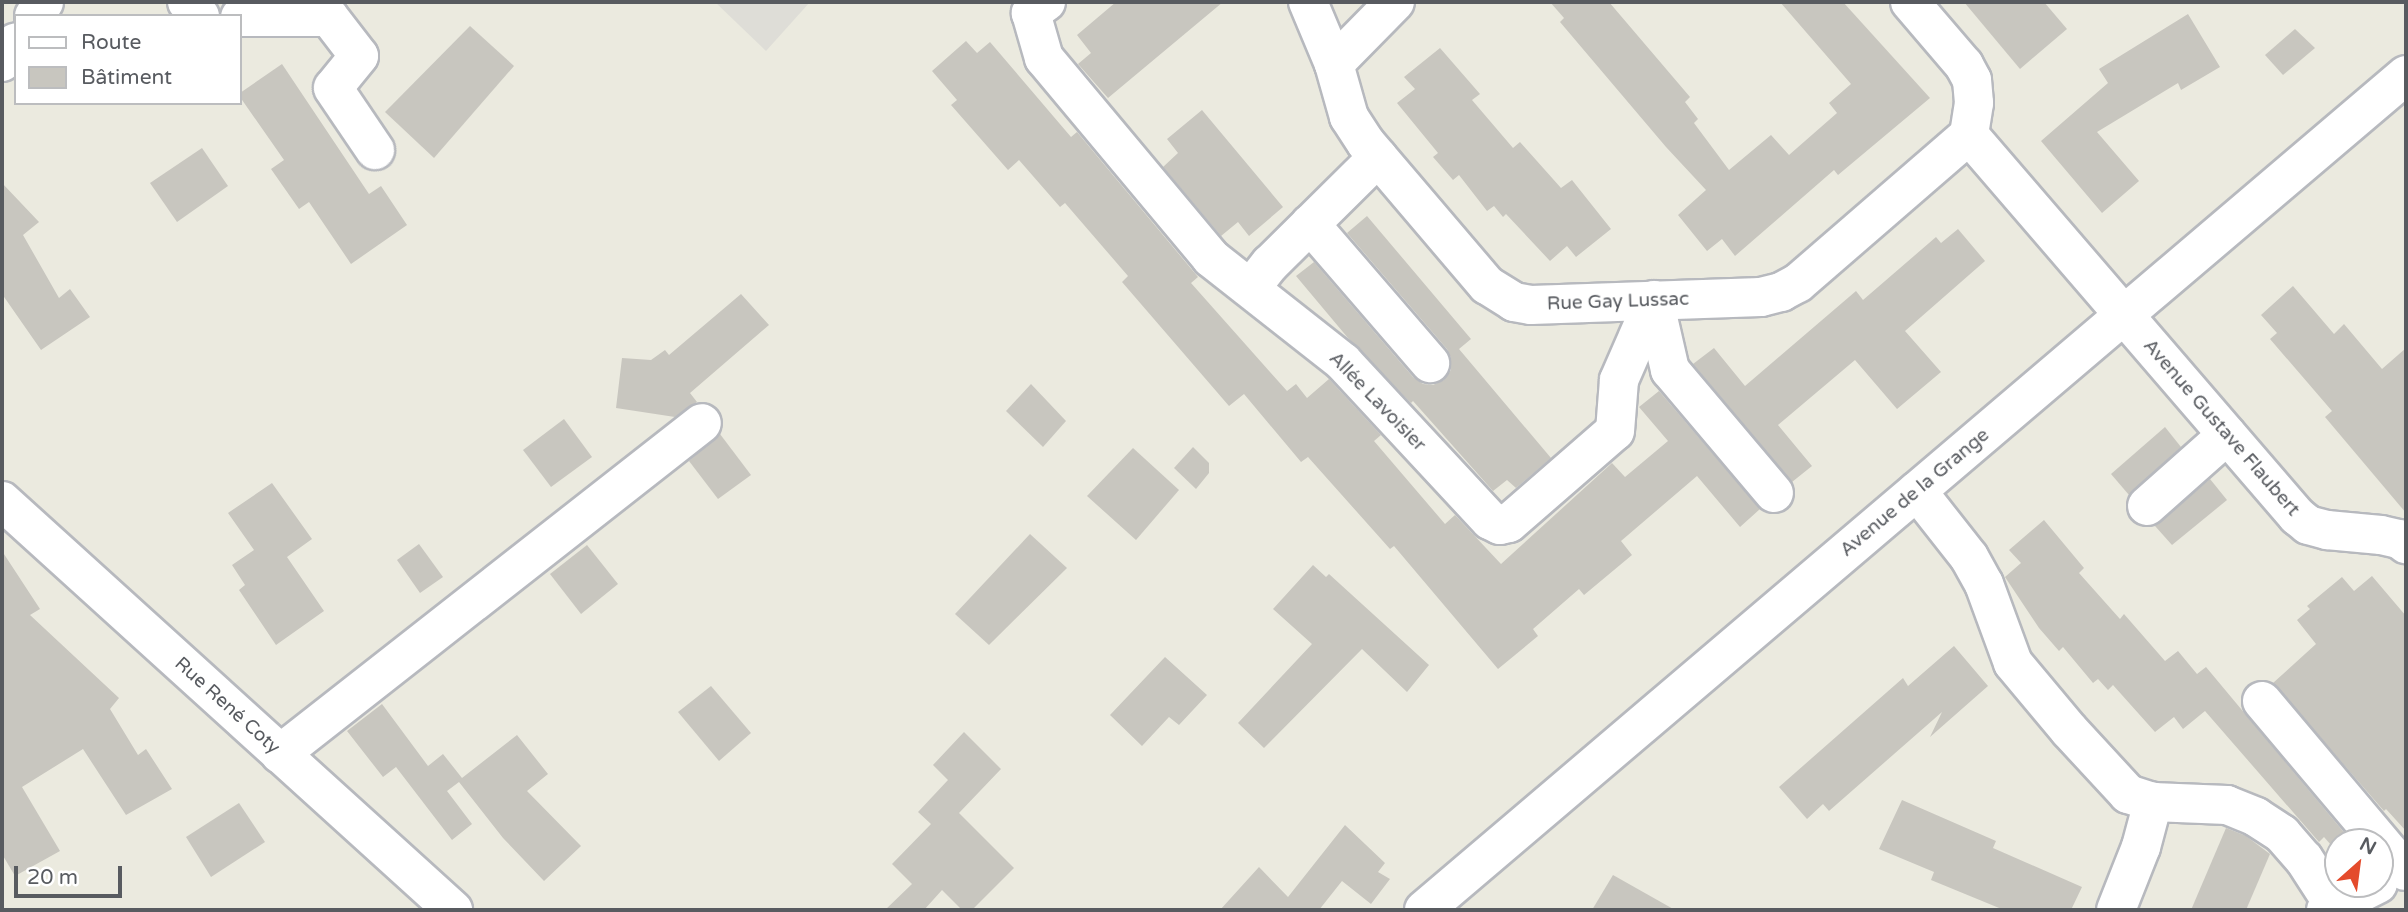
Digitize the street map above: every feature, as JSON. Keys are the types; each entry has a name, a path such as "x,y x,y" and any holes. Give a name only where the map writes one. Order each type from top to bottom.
{"street":[{"name":"Allée Lavoisier","path":"1046,2 1031,13 1044,58 1211,258 1343,362 1490,520 1500,525 1509,523 1615,431 1619,380 1654,300"},
{"name":"Rue Gay Lussac","path":"1308,2 1335,64 1349,117 1378,157 1487,285 1514,302 1531,305 1761,297 1781,292 1798,283 1969,135"},
{"path":"1335,64 1395,2"},
{"path":"1910,2 1964,65 1972,80 1973,103 1969,135"},
{"path":"242,17 329,17 359,56 333,88 375,149"},
{"path":"2,62 14,45"},
{"name":"Avenue de la Grange","path":"1424,910 2406,75"},
{"name":"Avenue Gustave Flaubert","path":"1969,135 2123,316 2308,525 2399,538 2406,544"},
{"path":"1251,288 1270,264 1378,157"},
{"path":"1310,224 1430,363"},
{"path":"1654,300 1670,370 1774,493"},
{"path":"280,754 702,423"},
{"path":"2147,506 2227,435"},
{"path":"1917,491 1969,557 1984,584 2013,663 2069,730 2128,794 2153,802 2227,805 2256,817 2282,834 2304,859 2332,908 2351,898"},
{"name":"Rue René Coty","path":"2,500 453,910"},
{"path":"2262,701 2356,828"},
{"path":"2116,910 2141,847 2153,802"}],"shaded area":[{"path":"715,2 810,2 766,51"}],"building":[{"path":"1116,2 1223,2 1108,98 1078,64 1091,53 1077,35"},
{"path":"1550,2 1609,2 1690,97 1685,102 1698,119 1694,123 1729,170 1771,135 1789,155 1837,113 1829,103 1851,84 1780,2 1843,2 1930,98 1838,175 1834,170 1735,256 1722,239 1707,251 1678,215 1706,190 1560,22 1564,18"},
{"path":"1964,2 2044,2 2067,29 2020,69"},
{"path":"2188,14 2220,67 2181,90 2178,83 2097,132 2139,181 2102,213 2041,141 2108,83 2099,69"},
{"path":"470,26 514,66 434,158 385,112"},
{"path":"2295,29 2315,48 2283,75 2265,55"},
{"path":"966,41 977,53 990,42 1071,137 1077,132 1198,277 1191,283 1287,391 1296,384 1307,398 1329,379 1381,435 1374,441 1445,524 1455,515 1501,564 1612,463 1625,477 1668,441 1639,407 1659,391 1760,509 1740,527 1697,476 1621,541 1632,555 1584,595 1579,589 1533,629 1538,636 1498,669 1394,546 1390,549 1308,457 1301,462 1244,394 1229,406 1122,282 1128,276 1065,203 1060,207 1019,160 1008,170 951,105 957,100 932,71"},
{"path":"1440,48 1480,94 1472,100 1513,148 1520,142 1561,188 1572,180 1611,229 1576,257 1567,246 1550,261 1506,214 1503,217 1494,206 1487,211 1459,175 1453,180 1433,157 1438,153 1397,103 1415,89 1404,77"},
{"path":"282,64 369,194 381,186 407,225 351,264 309,202 299,209 271,169 284,160 242,100 242,92"},
{"path":"1202,110 1283,207 1249,236 1238,222 1221,236 1163,167 1178,153 1167,139"},
{"path":"202,148 228,186 177,222 150,183"},
{"path":"2,183 39,222 23,235 59,298 70,289 90,317 41,350 2,294"},
{"path":"1367,216 1471,339 1459,349 1551,458 1516,488 1507,480 1493,491 1413,401 1411,403 1348,338 1296,276 1314,262 1413,377 1423,384 1433,385 1444,380 1451,370 1451,358 1447,349 1347,233"},
{"path":"1958,229 1985,261 1905,331 1941,372 1897,409 1855,360 1778,425 1812,466 1792,482 1693,364 1714,348 1745,386 1856,291 1863,300 1936,237 1941,243"},
{"path":"2293,286 2334,334 2344,324 2382,369 2406,348 2406,513 2325,417 2332,411 2270,339 2277,333 2261,315"},
{"path":"741,294 769,325 690,393 697,402 675,417 616,408 622,358 651,360 665,350 669,355"},
{"path":"1031,384 1066,421 1043,447 1006,411"},
{"path":"564,419 592,457 551,487 523,450"},
{"path":"2165,427 2181,447 2129,495 2111,474"},
{"path":"720,434 751,475 718,499 689,461"},
{"path":"1193,447 1209,463 1209,473 1196,489 1174,468"},
{"path":"1133,448 1179,490 1136,540 1087,496"},
{"path":"2210,479 2227,500 2172,545 2155,526"},
{"path":"272,483 312,539 287,557 324,611 276,645 239,590 245,585 232,565 254,550 228,513"},
{"path":"2044,520 2084,568 2079,573 2120,619 2124,614 2165,661 2178,651 2197,674 2206,667 2340,828 2324,828 2324,837 2319,842 2205,711 2183,729 2174,717 2155,732 2113,685 2108,690 2098,679 2093,683 2063,647 2059,651 2039,628 2005,577 2021,563 2009,550"},
{"path":"1030,534 1067,568 989,645 955,614"},
{"path":"419,544 443,577 420,593 397,560"},
{"path":"587,545 618,584 581,614 550,574"},
{"path":"2,551 40,609 30,615 119,698 110,709 138,755 146,749 172,789 126,815 83,749 22,787 60,851 15,876 2,854"},
{"path":"1313,565 1326,577 1329,574 1429,665 1407,692 1362,649 1264,748 1238,723 1312,644 1273,609"},
{"path":"2372,576 2406,616 2406,831 2386,809 2384,811 2273,683 2316,644 2297,620 2310,609 2307,606 2342,577 2354,591"},
{"path":"1954,646 1988,686 1930,737 1942,712 1829,811 1823,804 1807,819 1779,787 1903,678 1908,686"},
{"path":"1165,657 1207,695 1179,725 1169,717 1142,746 1110,715"},
{"path":"711,686 751,733 719,761 678,712"},
{"path":"382,704 428,766 443,754 462,778 517,735 548,774 527,791 581,846 544,881 503,838 459,782 447,791 472,824 452,840 396,767 383,777 347,731"},
{"path":"964,732 1001,769 959,813 1014,868 972,910 962,910 942,890 924,910 885,910 912,884 892,864 931,824 918,812 948,780 933,765"},
{"path":"1902,800 1996,841 1993,848 2082,887 2071,910 2004,910 1931,880 1934,872 1879,849"},
{"path":"239,803 265,842 211,877 186,837"},
{"path":"1345,825 1385,863 1378,872 1390,879 1371,904 1342,881 1319,910 1220,910 1259,867 1288,897"},
{"path":"2226,828 2246,836 2270,854 2246,910 2191,910"},
{"path":"1613,875 1675,910 1592,910"}]}
